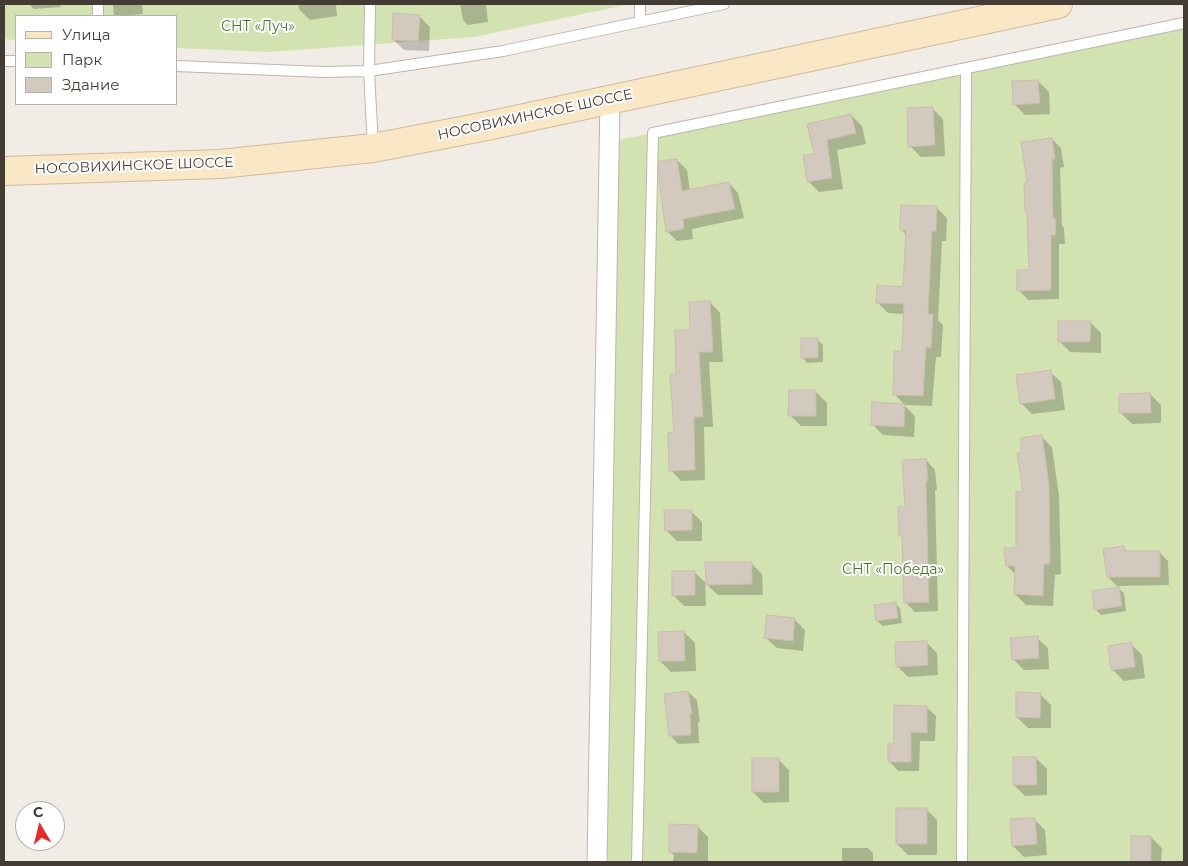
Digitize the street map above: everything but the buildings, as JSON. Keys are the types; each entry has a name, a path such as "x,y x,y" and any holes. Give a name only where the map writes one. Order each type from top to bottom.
{"main road":[{"name":"НОСОВИХИНСКОЕ ШОССЕ","path":"4,171 220,164 373,148 486,126 1058,4"}],"street":[{"path":"597,862 610,99"}],"lane":[{"path":"370,4 369,71 373,148"},
{"path":"640,4 640,22"},
{"path":"178,66 323,72 369,71 503,51 724,4"},
{"path":"637,862 653,133 1184,23"},
{"path":"962,862 966,68"}],"green space":[{"name":"СНТ «Луч»","path":"4,4 630,4 474,37 269,52 178,48 178,15 15,15 15,40 4,39"},
{"name":"СНТ «Победа»","path":"1184,23 1184,862 597,862 609,142"}]}
